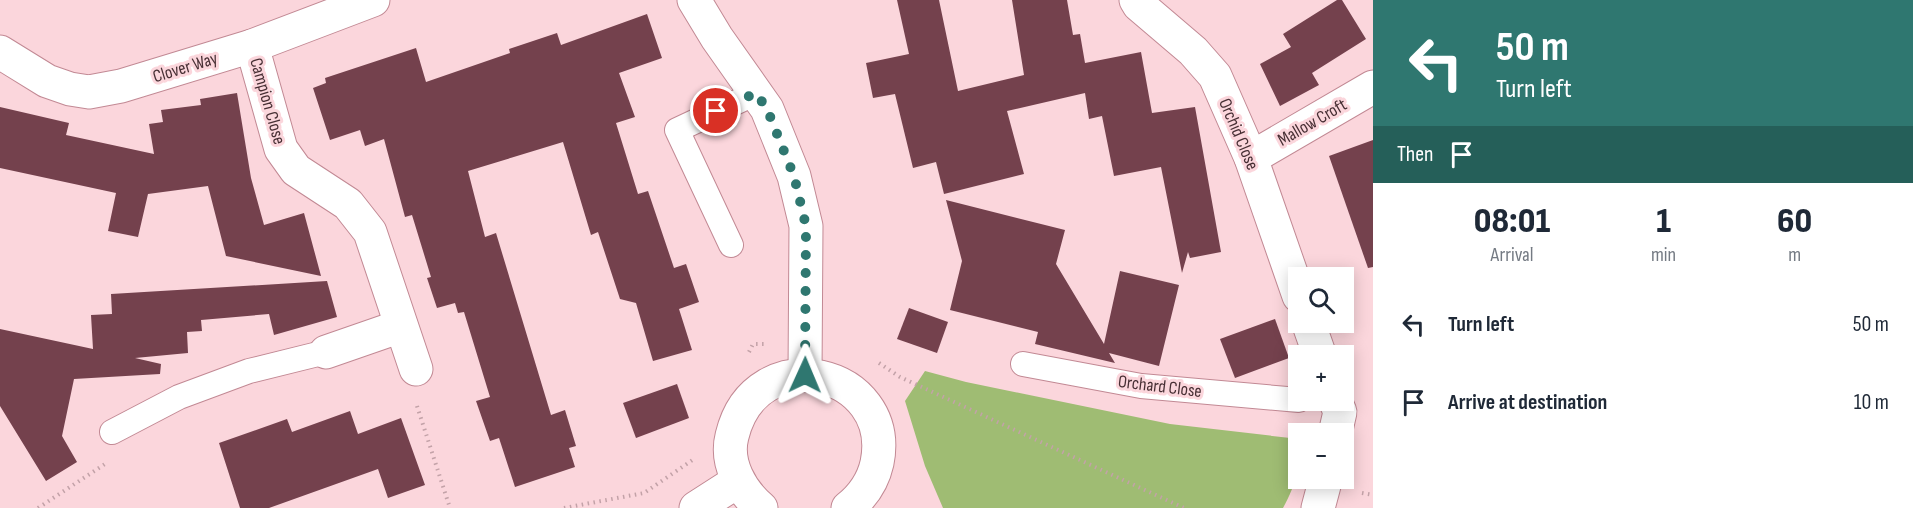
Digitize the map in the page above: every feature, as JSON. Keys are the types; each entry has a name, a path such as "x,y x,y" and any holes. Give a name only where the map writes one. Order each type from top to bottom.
{"street":[{"name":"Clover Way","path":"0,52 47,81 70,90 89,92 121,86 252,46 373,0"},
{"path":"694,0 767,109 794,176 806,226 805,375"},
{"name":"Orchid Close","path":"1136,0 1193,51 1215,76 1251,158 1289,267"},
{"name":"Campion Close","path":"252,46 281,149 296,170 348,204 370,232 401,326 415,384"},
{"name":"Mallow Croft","path":"1251,158 1373,87"},
{"path":"326,352 401,326"},
{"path":"761,508 750,499 738,481 731,460 731,440 736,420 745,404 757,391 788,376 805,375 832,380 844,386 857,396 872,416 878,440 878,455 875,471 861,504"},
{"path":"696,508 738,481"},
{"path":"1318,508 1323,489"}],"lane":[{"path":"731,245 677,130 756,93"},
{"path":"112,432 179,397 249,371 326,352"},
{"name":"Orchard Close","path":"1023,364 1141,386 1288,399"}],"path":[{"path":"748,355 753,344 805,340"},
{"path":"877,362 900,377 1184,508"},
{"path":"415,384 450,508"},
{"path":"564,508 644,493 697,457"},
{"path":"38,508 106,463"}],"green space":[{"path":"925,371 966,382 1170,424 1288,438 1288,489 1292,489 1283,508 943,508 925,466 905,401"}],"building":[{"path":"897,0 939,0 958,91 1024,75 1012,0 1067,0 1073,35 1080,34 1085,63 1141,52 1152,113 1195,107 1221,252 1190,258 1188,252 1182,273 1161,167 1114,176 1102,116 1089,119 1085,93 1007,111 1024,174 944,194 936,162 913,168 895,94 873,98 866,63 909,54"},
{"path":"1337,0 1342,0 1366,39 1312,73 1319,85 1280,106 1260,64 1291,47 1283,34"},
{"path":"647,14 662,58 619,73 635,117 616,123 638,194 648,191 674,268 686,264 699,302 679,309 692,350 653,361 636,303 620,299 598,232 591,235 563,142 468,171 485,237 496,233 551,415 565,410 576,446 569,448 575,467 515,487 499,438 490,441 476,401 490,397 464,312 458,313 455,303 437,308 427,278 431,277 412,215 405,217 384,139 365,146 360,130 330,140 313,88 326,83 325,78 416,48 426,82 510,53 509,49 557,33 561,45"},
{"path":"237,93 251,178 264,225 304,213 321,276 226,256 208,186 148,194 138,237 108,231 116,193 0,168 0,107 69,123 66,135 154,154 149,124 163,122 161,110 201,105 200,99"},
{"path":"1373,140 1373,267 1368,268 1329,156"},
{"path":"946,200 1065,230 1056,264 1104,344 1120,271 1179,285 1159,366 1109,353 1115,363 1035,344 1038,332 950,310 962,261"},
{"path":"327,281 337,317 274,335 269,314 201,320 202,331 187,332 188,353 135,358 161,364 160,374 74,379 62,436 77,462 46,481 0,406 0,329 93,349 91,315 112,314 111,294"},
{"path":"909,308 948,322 937,353 897,339"},
{"path":"1275,319 1288,358 1235,378 1220,339"},
{"path":"677,384 689,418 636,438 623,403"},
{"path":"350,411 358,434 401,418 425,485 388,498 378,469 269,508 240,508 219,443 287,419 292,432"}],"route":[{"path":"716,111 756,93 767,109 794,176 806,226 805,375"}]}
